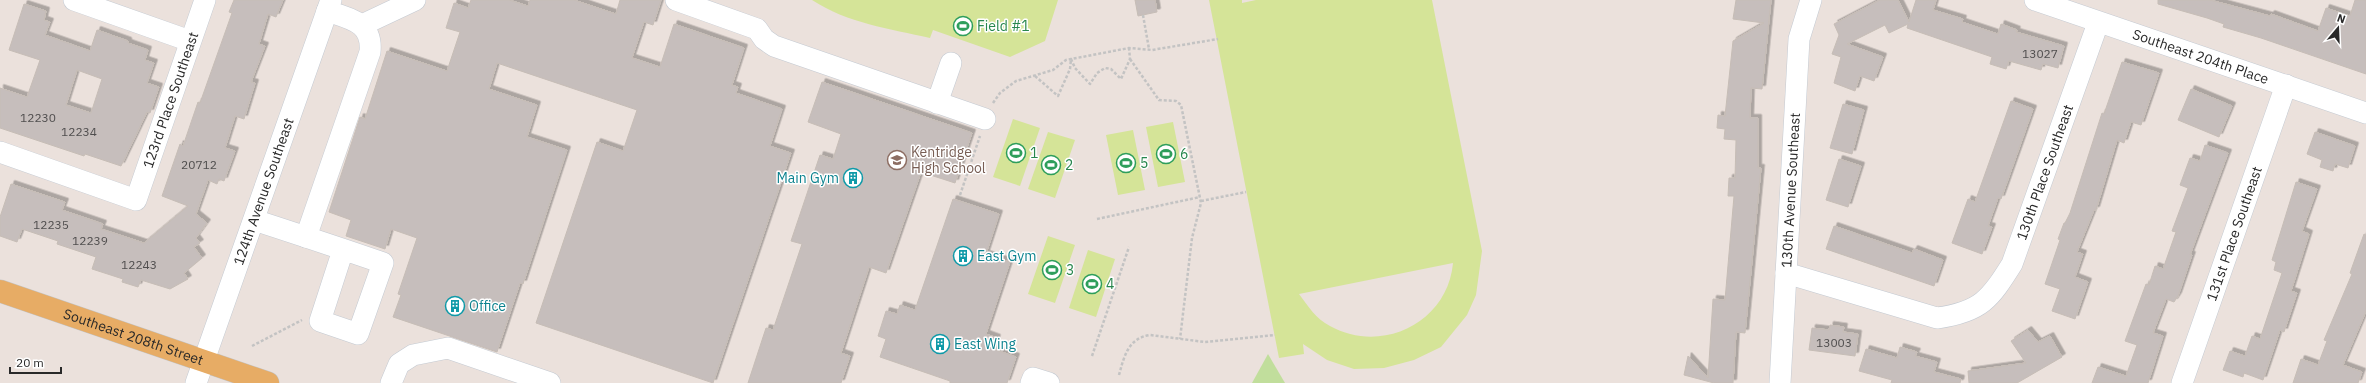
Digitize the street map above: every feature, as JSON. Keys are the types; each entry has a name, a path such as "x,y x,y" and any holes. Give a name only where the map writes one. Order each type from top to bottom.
{"main road":[{"name":"Southeast 208th Street","path":"0,291 268,383"}],"street":[{"path":"74,0 190,41"},
{"name":"123rd Place Southeast","path":"0,152 136,200 205,0"},
{"path":"362,25 389,7 415,0"},
{"path":"676,0 757,29 764,39 774,46 985,119"},
{"name":"130th Avenue Southeast","path":"1780,383 1799,39 1811,0"},
{"name":"Southeast 204th Place","path":"2035,0 2098,23 2366,113"},
{"path":"306,237 370,52 371,40 367,30 358,22 329,6"},
{"name":"124th Avenue Southeast","path":"196,383 329,6"},
{"name":"130th Place Southeast","path":"1786,273 1937,318 1972,310 1994,293 2012,264 2098,23"},
{"path":"937,102 951,63"},
{"name":"131st Place Southeast","path":"2182,383 2286,85"},
{"path":"254,220 382,263 358,334 320,321 343,250"},
{"path":"391,383 399,364 413,355 448,348 550,383"},
{"path":"1031,383 1033,378 1049,383"}],"path":[{"path":"1143,15 1149,49"},
{"path":"960,195 985,119 1000,93 1016,81 1053,70 1066,60 1129,48 1149,49 1218,39"},
{"path":"1071,59 1075,68 1090,84 1097,73 1105,68 1111,69 1122,79 1130,58 1129,48"},
{"path":"1130,58 1159,100 1176,101 1181,105 1200,199 1192,238 1180,339"},
{"path":"1034,76 1058,96 1070,69 1071,59"},
{"path":"1097,219 1200,199 1246,192"},
{"path":"1219,193 1220,197"},
{"path":"1092,356 1129,247"},
{"path":"252,346 324,309"},
{"path":"1119,375 1126,352 1137,338 1150,335 1220,342 1275,335"}],"green space":[{"name":"Field #1","path":"812,0 1058,0 1045,41 1010,57 933,30 930,38 854,20 825,8"},
{"path":"1209,0 1242,0 1242,3 1256,0 1432,0 1482,251 1476,295 1467,315 1441,347 1414,360 1384,368 1354,369 1327,360 1303,344 1304,354 1279,358","holes":["1453,263 1448,284 1439,302 1426,317 1409,328 1390,334 1370,337 1350,334 1325,323 1313,312 1299,294"]},
{"name":"1","path":"1013,119 1040,128 1020,186 993,177"},
{"name":"6","path":"1173,122 1185,182 1158,187 1146,127"},
{"name":"5","path":"1133,130 1145,190 1118,195 1106,135"},
{"name":"2","path":"1048,132 1075,140 1055,198 1028,189"},
{"name":"3","path":"1048,236 1075,245 1055,303 1028,294"},
{"name":"4","path":"1088,250 1115,259 1096,317 1069,308"},
{"path":"1268,354 1285,383 1252,383"}],"building":[{"path":"234,0 283,0 276,17 268,14 259,44 265,46 251,82 255,83 244,119 235,116 225,148 235,151 224,181 219,179 217,184 208,180 196,214 207,223 196,238 200,243 194,247 202,258 184,273 188,279 170,289 141,280 138,287 122,282 123,279 92,269 96,257 57,244 58,241 22,229 17,242 0,236 0,217 11,184 65,202 62,210 103,224 101,229 144,243 188,206 162,196 180,144 183,146 198,102 200,103 232,13 229,12"},
{"path":"471,0 509,0 528,6 530,0 574,0 616,14 620,0 661,0 653,25 644,22 632,58 660,67 674,24 744,48 732,85 738,87 736,93 782,109 770,146 791,153 713,383 536,323 597,142 623,151 637,110 497,63 489,89 537,105 527,137 567,150 523,284 520,283 497,352 393,317 401,295 398,294 417,238 391,229 385,249 346,236 351,220 329,212 360,117 365,119 387,51 447,71 460,32 446,28 454,3 468,8"},
{"path":"1135,0 1155,0 1157,12 1138,16"},
{"path":"1736,0 1771,0 1762,89 1751,88 1750,118 1758,118 1758,168 1761,168 1745,333 1736,332 1733,383 1714,383 1684,375 1688,356 1708,378 1713,299 1725,300 1734,196 1728,196 1729,178 1735,178 1736,140 1724,139 1725,129 1717,128 1718,115 1725,116 1733,41 1764,23 1733,19"},
{"path":"1880,0 1898,0 1909,22 1916,0 1936,0 1933,10 1963,19 1962,22 1998,34 2001,24 2017,30 2016,32 2064,46 2058,68 2043,64 2041,70 2009,61 2006,69 1990,64 1992,57 1907,28 1908,24 1889,33 1885,25 1847,44 1883,57 1874,81 1860,76 1855,91 1834,83 1841,57 1832,54 1839,35 1834,24"},
{"path":"2158,0 2210,0 2270,16 2271,14 2318,31 2326,8 2350,16 2355,0 2366,0 2366,74 2261,38 2223,27 2224,24 2207,18 2158,4"},
{"path":"24,4 46,11 44,20 50,22 45,35 90,51 97,30 148,50 145,60 154,63 147,83 159,87 150,113 147,112 121,166 85,154 84,156 0,128 0,88 27,97 40,60 9,50","holes":["77,70 102,79 91,113 66,105"]},
{"path":"2122,62 2159,73 2141,125 2131,122 2124,143 2117,140 2096,210 2094,210 2077,252 2083,254 2075,277 2088,282 2075,319 2052,311 2060,289 2045,284 2060,240 2058,239 2064,223 2070,213 2102,113 2104,114"},
{"name":"Main Gym","path":"822,82 972,133 955,183 921,172 886,273 869,267 841,353 850,356 841,383 748,383 766,328 773,330 802,244 791,241 820,155 833,159 841,134 808,122"},
{"path":"2191,89 2232,106 2219,137 2178,120"},
{"path":"2011,101 2033,109 2001,199 1998,198 1988,226 1992,227 1982,254 1952,243 1968,199 1975,202"},
{"path":"1843,104 1864,110 1852,154 1830,148"},
{"path":"2315,132 2355,146 2348,168 2335,164 2333,171 2320,167 2322,160 2307,154"},
{"path":"2205,145 2228,153 2190,255 2192,255 2178,296 2174,302 2166,299 2153,333 2163,336 2148,383 2092,383 2098,367 2126,376 2137,345 2125,341 2146,284 2149,285 2155,266 2163,269 2176,232 2172,231 2188,188 2180,185 2190,158 2200,161"},
{"path":"1839,159 1861,166 1848,207 1826,200"},
{"path":"2296,182 2317,189 2302,231 2309,234 2291,291 2297,293 2284,332 2280,330 2263,380 2244,373 2243,377 2223,370 2230,351 2245,356 2252,336 2260,339 2282,273 2274,270 2276,262 2272,260"},
{"path":"953,199 999,214 986,254 1010,262 986,334 997,338 993,349 1016,357 1007,383 950,383 950,381 880,357 886,339 878,336 886,311 897,314 900,305 915,310"},
{"path":"1834,226 1912,253 1914,249 1943,260 1934,286 1826,249"},
{"path":"2364,234 2366,235 2366,311 2343,365 2362,372 2358,383 2293,383 2301,359 2318,365 2327,341 2324,340 2352,274 2350,273"},
{"path":"1830,325 1844,327 1843,332 1858,334 1855,356 1809,350 1812,328 1829,330"},
{"path":"2028,330 2038,342 2050,336 2062,357 2017,383 1969,383 1968,371 2026,363 2011,341"},
{"path":"1900,347 1917,352 1915,356 1937,362 1934,372 1961,379 1960,383 1891,383 1892,380 1859,371 1866,349 1897,358"}],"place":[{"name":"Field #1","path":"963,26"},
{"name":"1","path":"1016,153"},
{"name":"6","path":"1166,154"},
{"name":"Kentridge High School","path":"897,160"},
{"name":"5","path":"1126,163"},
{"name":"2","path":"1051,165"},
{"name":"Main Gym","path":"853,178"},
{"name":"East Gym","path":"963,256"},
{"name":"3","path":"1052,270"},
{"name":"4","path":"1092,284"},
{"name":"Office","path":"455,306"},
{"name":"East Wing","path":"940,344"}]}
